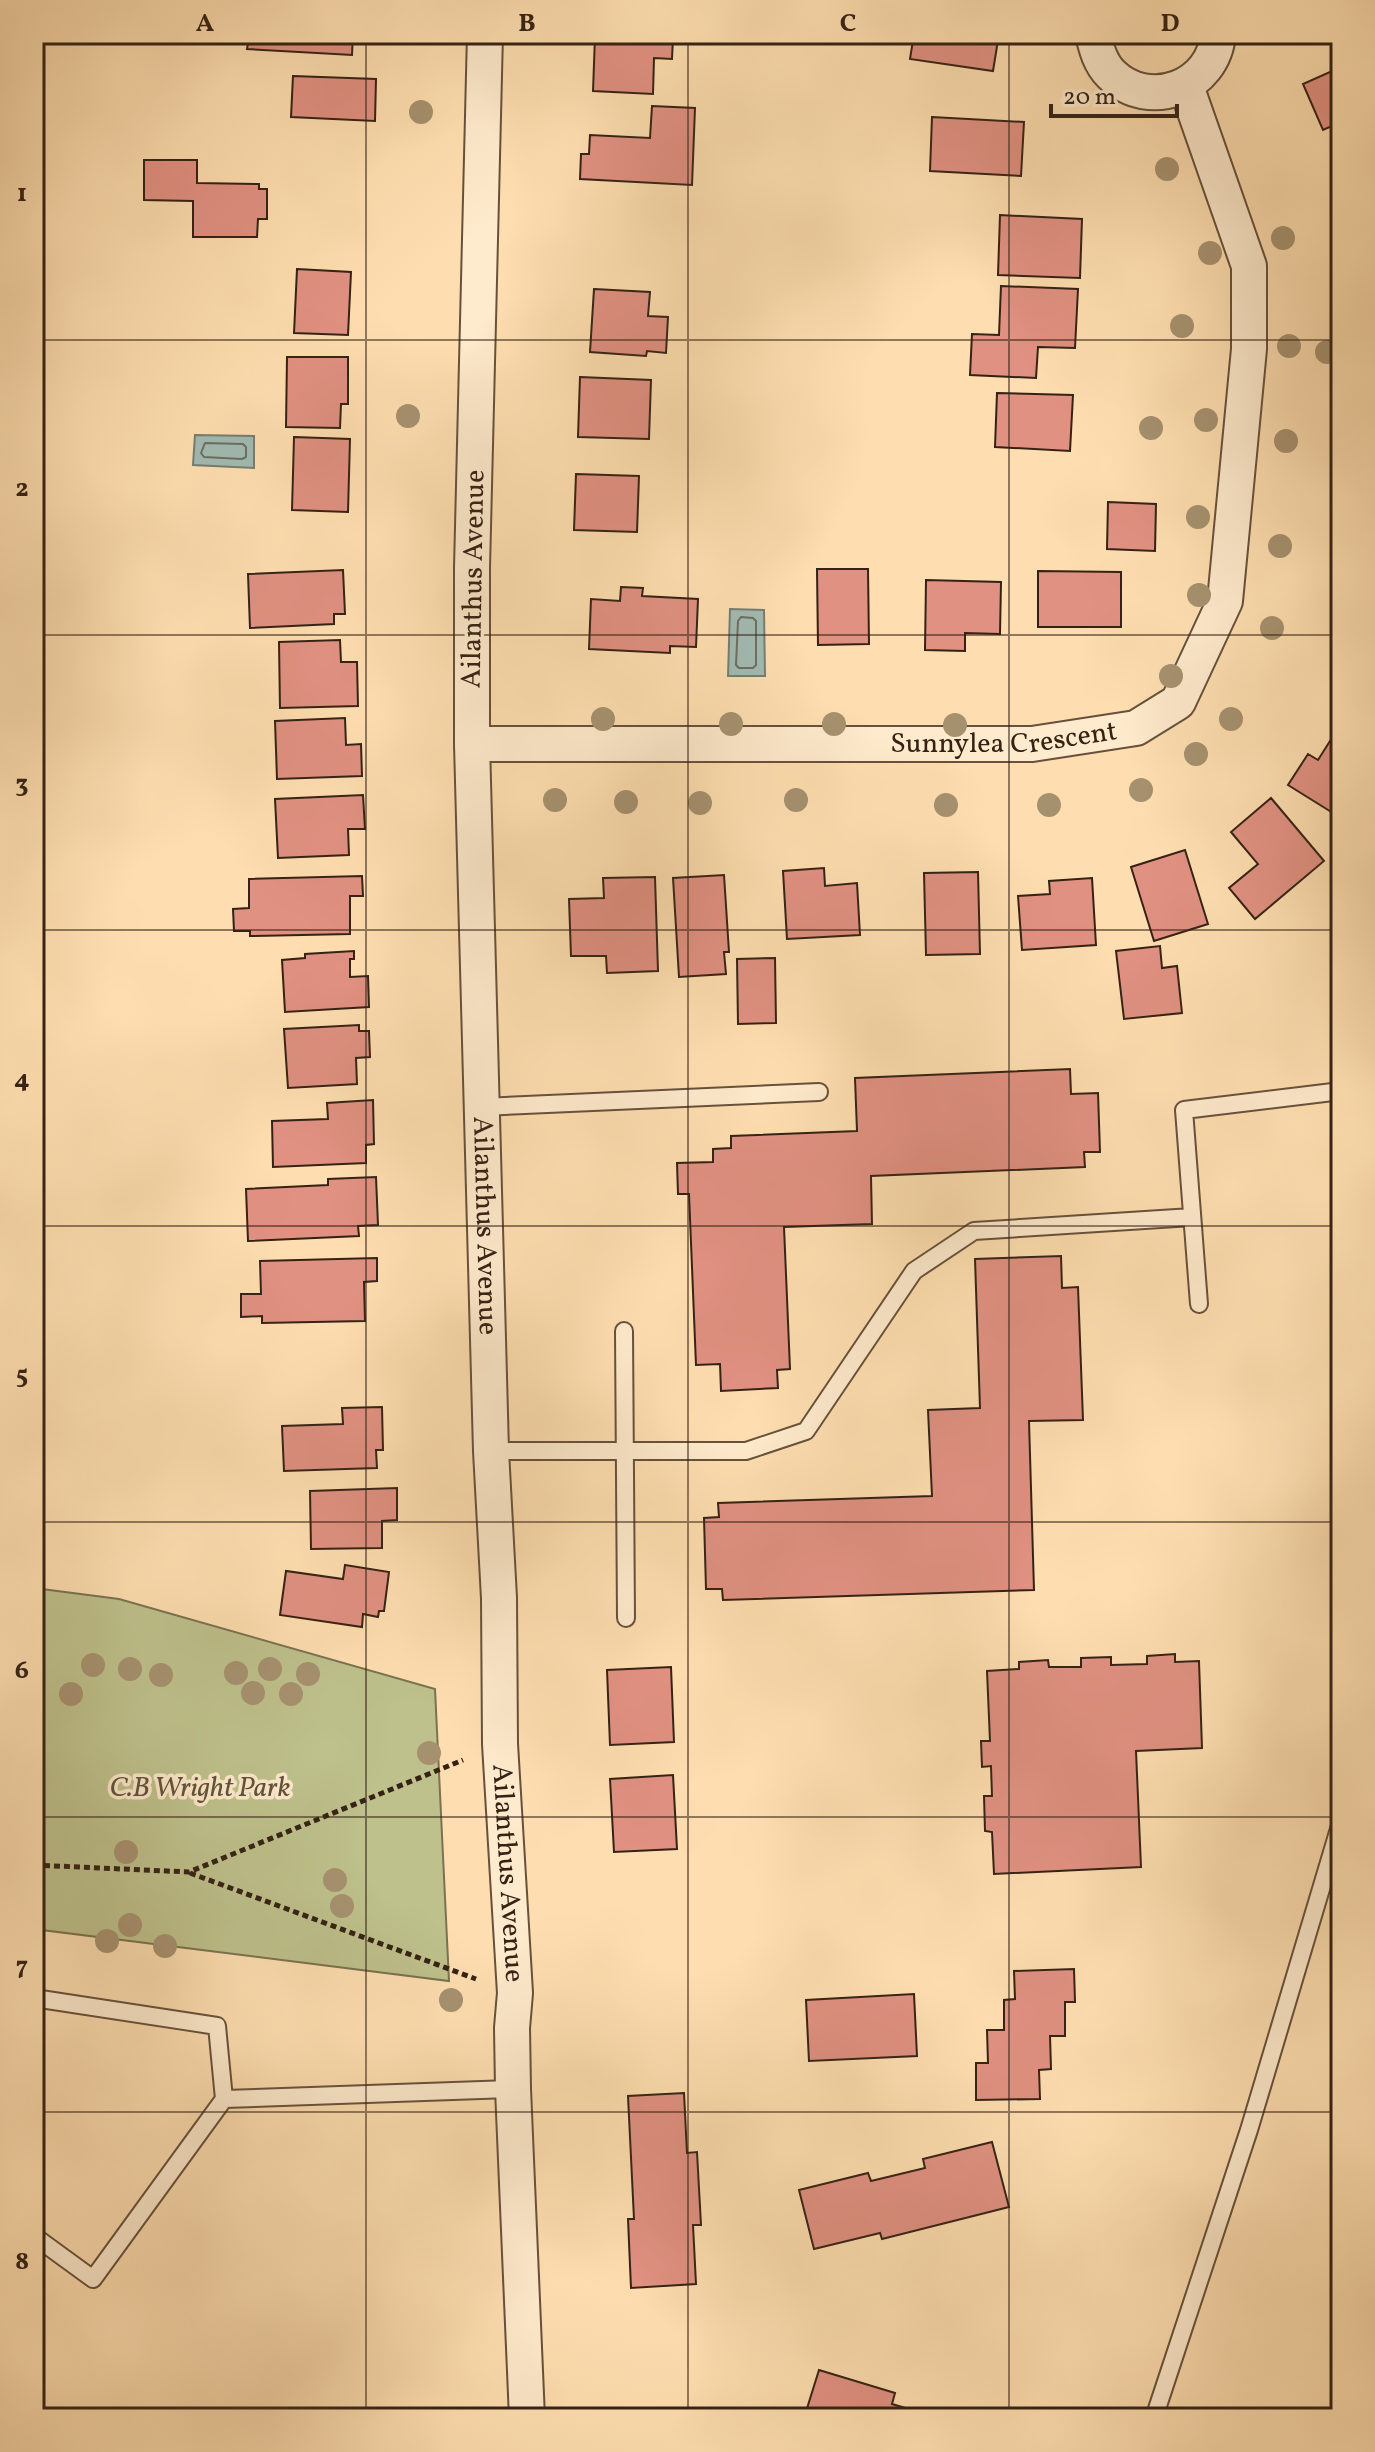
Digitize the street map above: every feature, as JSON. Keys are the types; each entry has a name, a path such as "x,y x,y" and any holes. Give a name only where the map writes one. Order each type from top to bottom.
{"street":[{"name":"Ailanthus Avenue","path":"485,34 472,568 472,744 491,1451 499,1598 500,1744 515,1993 513,2089 527,2418"},
{"path":"1093,34 1098,56 1110,73 1128,86 1147,93 1167,92 1186,86 1202,74 1213,58 1218,34"},
{"name":"Sunnylea Crescent","path":"472,744 1032,744 1136,728 1178,702 1225,601 1249,349 1249,266 1186,86"}],"lane":[{"path":"1199,1304 1184,1110 1341,1091"},
{"path":"482,1107 819,1092"},
{"path":"491,1451 746,1451 806,1431 914,1271 974,1231 1192,1217"},
{"path":"624,1331 626,1618"},
{"path":"1154,2418 1246,2139 1341,1822"},
{"path":"34,1998 217,2026 224,2099 93,2279 34,2236"},
{"path":"224,2099 513,2089"}],"path":[{"path":"189,1872 500,1744"},
{"path":"34,1865 189,1872 515,1993"}],"green space":[{"name":"C.B Wright Park","path":"34,1588 119,1599 435,1689 449,1981 34,1929"}],"water":[{"path":"195,435 254,436 254,468 193,465"},
{"path":"730,609 764,610 765,676 728,676"}],"building":[{"path":"261,34 353,34 352,55 247,49 248,43 260,43"},
{"path":"605,34 673,37 672,59 654,58 653,94 593,91 595,36 605,37"},
{"path":"914,34 999,34 993,71 910,59"},
{"path":"1341,67 1341,122 1323,130 1303,84"},
{"path":"293,76 376,79 375,121 291,117"},
{"path":"652,106 695,108 692,185 580,179 581,154 589,154 590,135 650,138"},
{"path":"932,117 1024,122 1021,176 930,171"},
{"path":"144,160 197,160 197,183 259,184 259,189 267,189 267,219 258,219 257,237 193,237 193,201 144,200"},
{"path":"1000,215 1082,219 1080,278 998,275"},
{"path":"297,269 351,272 348,335 294,333"},
{"path":"1001,286 1078,289 1075,348 1038,347 1036,378 970,375 972,334 999,335"},
{"path":"594,289 650,292 648,316 668,317 666,353 647,351 646,356 590,352"},
{"path":"287,357 348,357 348,404 341,404 340,428 286,427"},
{"path":"580,377 651,380 649,439 578,437"},
{"path":"997,393 1073,395 1070,451 995,447"},
{"path":"294,437 350,439 348,512 292,510"},
{"path":"576,474 639,476 637,532 574,530"},
{"path":"1108,502 1156,504 1155,551 1107,549"},
{"path":"817,569 868,569 869,644 818,645"},
{"path":"343,570 345,614 334,614 334,624 250,628 248,574"},
{"path":"1038,571 1121,572 1121,627 1038,627"},
{"path":"926,580 1001,582 1000,634 965,633 965,651 925,650"},
{"path":"621,587 643,588 642,596 698,599 696,647 670,646 670,653 589,649 591,599 620,601"},
{"path":"340,640 341,662 357,662 358,706 280,708 279,642"},
{"path":"345,718 346,745 361,744 362,776 277,779 275,721"},
{"path":"1337,730 1341,733 1341,818 1288,785 1308,754 1318,760"},
{"path":"363,795 365,829 348,829 349,855 278,858 275,799"},
{"path":"1271,798 1324,861 1255,919 1229,888 1258,864 1231,832"},
{"path":"1185,850 1208,924 1154,941 1131,867"},
{"path":"824,868 825,886 857,883 860,935 787,939 783,871"},
{"path":"978,872 980,954 926,955 924,873"},
{"path":"724,875 729,952 724,952 726,974 679,977 673,878"},
{"path":"362,876 363,896 350,896 350,934 250,936 250,931 234,931 233,909 249,908 249,879"},
{"path":"655,877 658,971 607,973 606,956 571,956 569,899 604,898 603,878"},
{"path":"1092,878 1096,945 1022,950 1018,896 1050,894 1049,881"},
{"path":"1160,946 1162,968 1177,966 1182,1013 1124,1019 1116,951"},
{"path":"354,951 354,959 350,959 350,977 368,976 369,1007 285,1012 282,960 305,958 305,954"},
{"path":"775,958 776,1023 738,1024 737,959"},
{"path":"359,1025 359,1031 369,1031 370,1057 356,1058 357,1084 288,1088 284,1029"},
{"path":"1070,1069 1071,1094 1098,1093 1100,1152 1084,1152 1085,1167 871,1176 872,1224 784,1227 790,1369 777,1370 778,1388 721,1391 720,1364 696,1365 689,1194 678,1194 677,1163 713,1162 713,1149 731,1148 731,1136 857,1131 855,1078"},
{"path":"373,1100 374,1144 366,1145 366,1163 273,1167 272,1121 328,1119 327,1103"},
{"path":"376,1177 378,1225 358,1226 359,1236 248,1241 246,1189 328,1185 328,1179"},
{"path":"1061,1256 1062,1288 1078,1287 1083,1420 1029,1421 1034,1590 723,1600 722,1589 706,1589 704,1518 719,1517 718,1503 932,1496 928,1410 980,1408 975,1259"},
{"path":"377,1258 377,1281 364,1282 365,1321 262,1323 262,1316 241,1317 241,1294 261,1294 260,1261"},
{"path":"382,1407 383,1450 376,1450 377,1468 284,1471 282,1426 343,1424 342,1408"},
{"path":"397,1488 397,1520 382,1521 382,1548 311,1549 310,1491"},
{"path":"345,1565 389,1572 384,1611 379,1611 378,1617 363,1614 362,1627 280,1615 286,1571 343,1579"},
{"path":"1175,1654 1175,1662 1199,1661 1202,1748 1136,1751 1141,1867 994,1874 992,1832 985,1831 984,1796 992,1796 991,1766 982,1767 981,1741 990,1741 987,1671 1019,1669 1019,1662 1048,1660 1049,1667 1081,1667 1081,1658 1111,1657 1111,1665 1147,1664 1147,1656"},
{"path":"671,1667 674,1742 610,1745 607,1670"},
{"path":"673,1775 677,1849 614,1852 610,1779"},
{"path":"1074,1969 1075,2002 1065,2002 1065,2036 1050,2036 1051,2069 1039,2070 1040,2099 976,2100 976,2063 988,2063 987,2030 1004,2030 1004,2000 1015,1999 1014,1971"},
{"path":"914,1994 917,2056 809,2061 806,2000"},
{"path":"684,2093 687,2153 697,2152 701,2225 693,2225 696,2284 631,2288 628,2219 634,2219 628,2096"},
{"path":"992,2142 1009,2207 882,2239 880,2233 814,2249 799,2190 868,2173 871,2181 925,2168 923,2159"},
{"path":"819,2370 895,2393 892,2404 939,2418 804,2418"}]}
